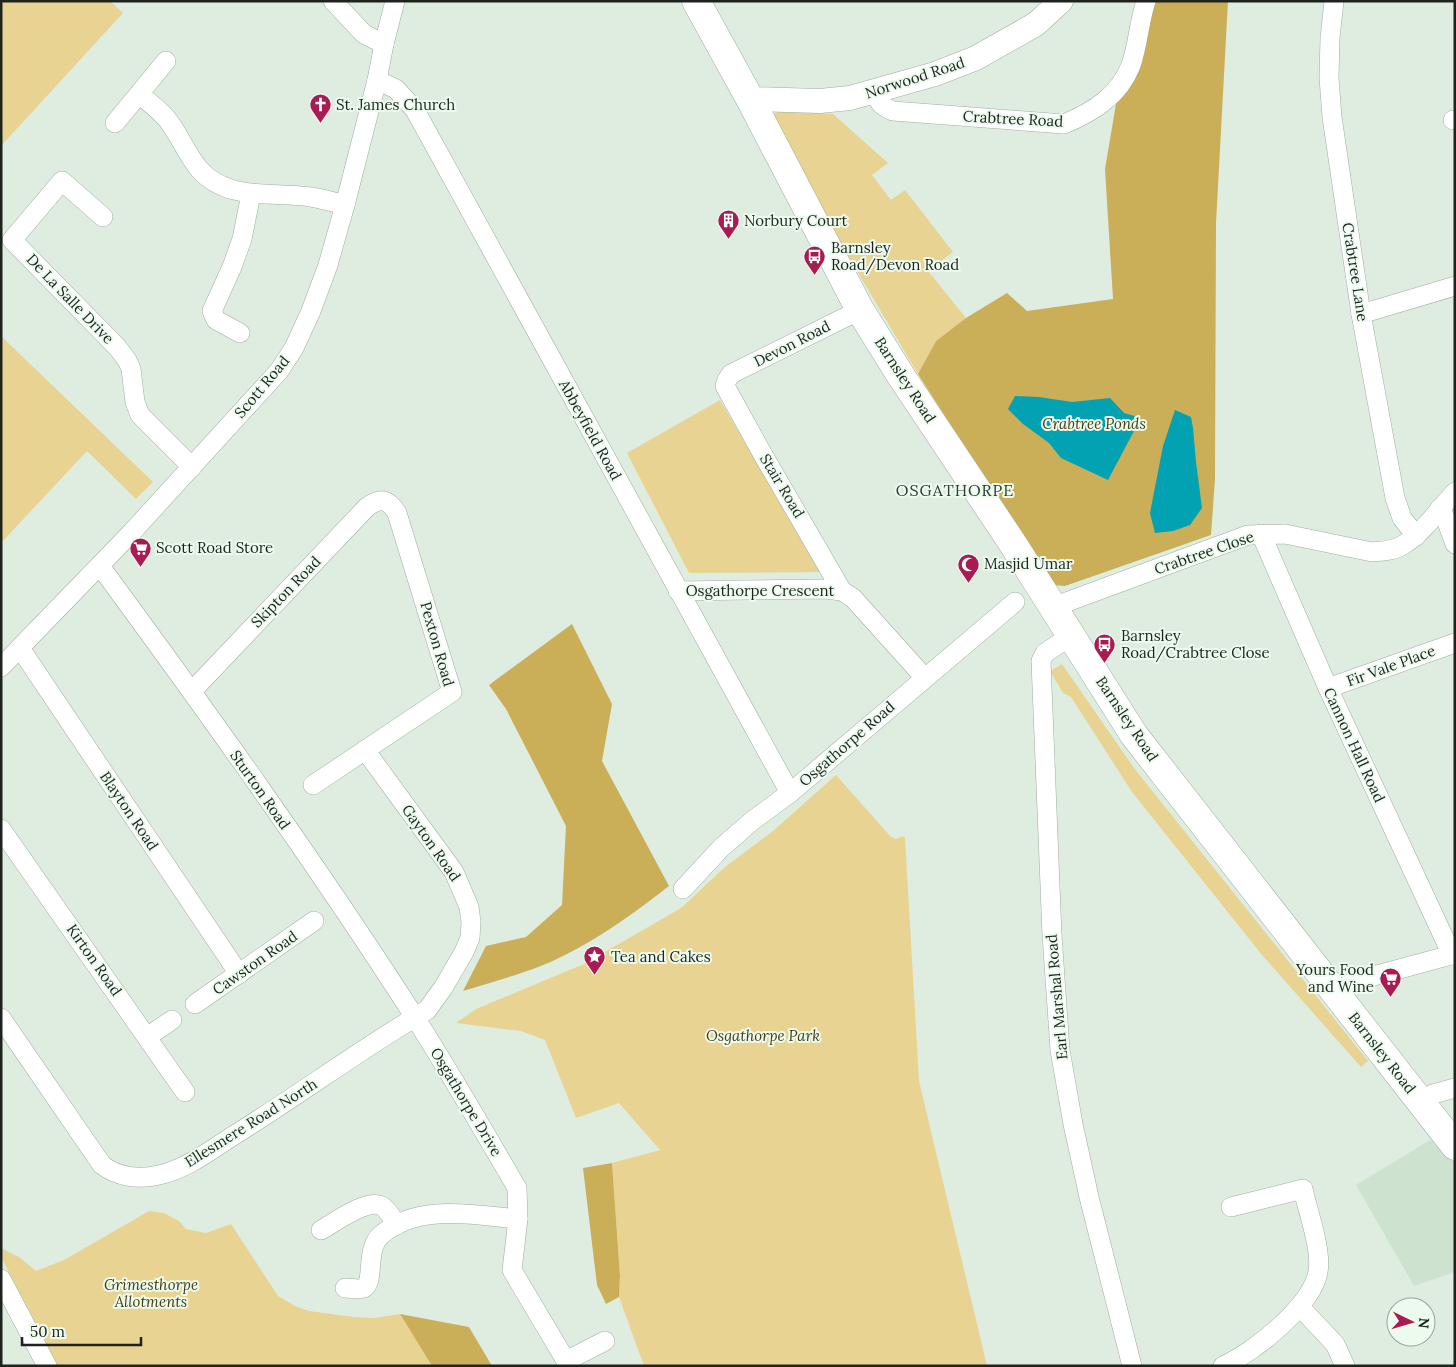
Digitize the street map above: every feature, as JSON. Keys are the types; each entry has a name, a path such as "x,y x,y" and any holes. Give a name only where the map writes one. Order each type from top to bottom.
{"main road":[{"name":"Barnsley Road","path":"696,1 750,99 860,310 1072,635 1134,735 1455,1146"}],"street":[{"path":"333,1 364,34 384,44"},
{"name":"Scott Road","path":"1,667 100,566 192,467 279,371 294,348 311,311 328,264 377,80 394,1"},
{"name":"Norwood Road","path":"750,99 820,101 850,98 935,74 976,58 1036,24 1061,1"},
{"name":"Crabtree Road","path":"875,92 879,103 893,111 1064,124 1086,115 1102,104 1119,86 1130,65 1146,1"},
{"name":"Crabtree Lane","path":"1334,1 1330,38 1329,78 1332,116 1361,314 1396,498 1402,518 1416,536"},
{"path":"115,123 166,61"},
{"name":"Abbeyfield Road","path":"377,80 396,89 415,110 790,793"},
{"path":"139,94 171,124 198,168 210,179 228,188 251,194 310,197 345,205"},
{"name":"De La Salle Drive","path":"103,217 62,181 12,240 128,360 135,402 140,415 192,467"},
{"path":"240,333 216,320 212,311 232,267 242,239 251,194"},
{"path":"1361,314 1455,286"},
{"name":"Devon Road","path":"726,380 731,374 860,310"},
{"name":"Stair Road","path":"726,380 725,386 842,591"},
{"name":"Crabtree Close","path":"1053,607 1248,535 1285,534 1372,552 1384,551 1401,546 1416,536 1455,492"},
{"name":"Skipton Road","path":"192,690 367,506 376,501 384,501"},
{"name":"Pexton Road","path":"313,785 452,692 397,513 391,504 384,501"},
{"path":"1440,508 1455,544"},
{"name":"Cannon Hall Road","path":"1261,534 1328,688 1453,954"},
{"name":"Sturton Road","path":"100,566 192,690 341,905 415,1017"},
{"name":"Osgathorpe Crescent","path":"678,591 825,589 842,591 853,598 867,612 926,678"},
{"name":"Osgathorpe Road","path":"683,889 721,848 752,821 790,793 1015,602"},
{"name":"Earl Marshal Road","path":"1072,635 1045,652 1041,661 1052,935 1060,1050 1073,1124 1089,1197 1132,1366"},
{"name":"Fir Vale Place","path":"1328,688 1455,643"},
{"name":"Blayton Road","path":"20,648 239,974"},
{"name":"Gayton Road","path":"365,750 454,872 469,907 471,922 470,938 464,952 443,988 427,1010 415,1017"},
{"name":"Kirton Road","path":"1,829 185,1092"},
{"name":"Cawston Road","path":"195,1004 314,921"},
{"path":"1338,995 1355,980 1453,954"},
{"name":"Ellesmere Road North","path":"1,1018 102,1165 111,1172 139,1177 158,1176 183,1167 275,1110 415,1017"},
{"name":"Osgathorpe Drive","path":"415,1017 517,1188 518,1219"},
{"path":"147,1037 172,1020"},
{"path":"1420,1102 1433,1094 1455,1088"},
{"path":"1223,1366 1237,1360 1300,1307 1312,1290 1318,1272 1319,1254 1303,1189 1231,1207"},
{"path":"321,1230 354,1210 375,1204 383,1207 397,1225"},
{"path":"345,1288 365,1288 369,1283 372,1245 380,1236 397,1225 423,1216 454,1213 518,1219 512,1270 566,1361 605,1340"},
{"path":"1,1279 46,1366"},
{"path":"1300,1307 1335,1344 1345,1366"}],"shaded area":[{"path":"1430,1140 1455,1163 1455,1272 1414,1286 1356,1185"}],"green space":[{"path":"1,1 110,1 123,13 1,146"},
{"name":"Crabtree Ponds","path":"1146,1 1228,1 1216,223 1215,479 1211,535 1065,586 1053,585 918,374 936,341 966,318 1007,293 1027,311 1113,299 1105,169 1119,86"},
{"path":"782,110 833,114 888,163 872,175 891,200 905,190 953,252 928,271 966,318 936,341 918,374 770,124 771,115"},
{"path":"1,336 153,482 136,499 87,451 1,543"},
{"path":"720,400 821,572 689,573 627,453"},
{"path":"572,624 612,704 602,761 669,886 620,922 567,954 529,970 463,991 486,946 526,937 562,905 566,826 506,709 489,685"},
{"path":"1062,664 1134,768 1368,1061 1361,1067 1262,955 1132,792 1071,697 1063,693 1050,671"},
{"name":"Osgathorpe Park","path":"836,775 891,837 896,839 903,836 905,838 919,1081 987,1366 644,1366 619,1297 620,1276 612,1163 660,1150 619,1103 576,1118 545,1040 521,1031 456,1023 476,1009 584,964 681,908 725,867 773,831"},
{"path":"612,1163 620,1276 619,1297 606,1304 597,1285 583,1168"},
{"name":"Grimesthorpe Allotments","path":"149,1211 164,1213 179,1221 186,1229 206,1233 231,1224 278,1296 295,1306 309,1311 354,1317 374,1318 400,1314 432,1366 58,1366 1,1257 1,1248 19,1257 36,1271 64,1260"},
{"path":"400,1314 469,1327 492,1366 432,1366"}],"water":[{"path":"1015,396 1039,397 1072,402 1110,398 1124,413 1138,417 1134,431 1108,480 1061,458 1049,443 1023,424 1008,409"},
{"path":"1175,410 1191,417 1202,508 1190,525 1173,531 1155,533 1150,513 1163,446"}],"place":[{"name":"St. James Church","path":"320,124"},
{"name":"Norbury Court","path":"728,240"},
{"name":"Barnsley Road/Devon Road","path":"815,276"},
{"name":"Scott Road Store","path":"140,567"},
{"name":"Masjid Umar","path":"968,583"},
{"name":"Barnsley Road/Crabtree Close","path":"1105,664"},
{"name":"Tea and Cakes","path":"595,976"},
{"name":"Yours Food and Wine","path":"1390,998"}],"district":[{"name":"OSGATHORPE","path":"955,490"}]}
